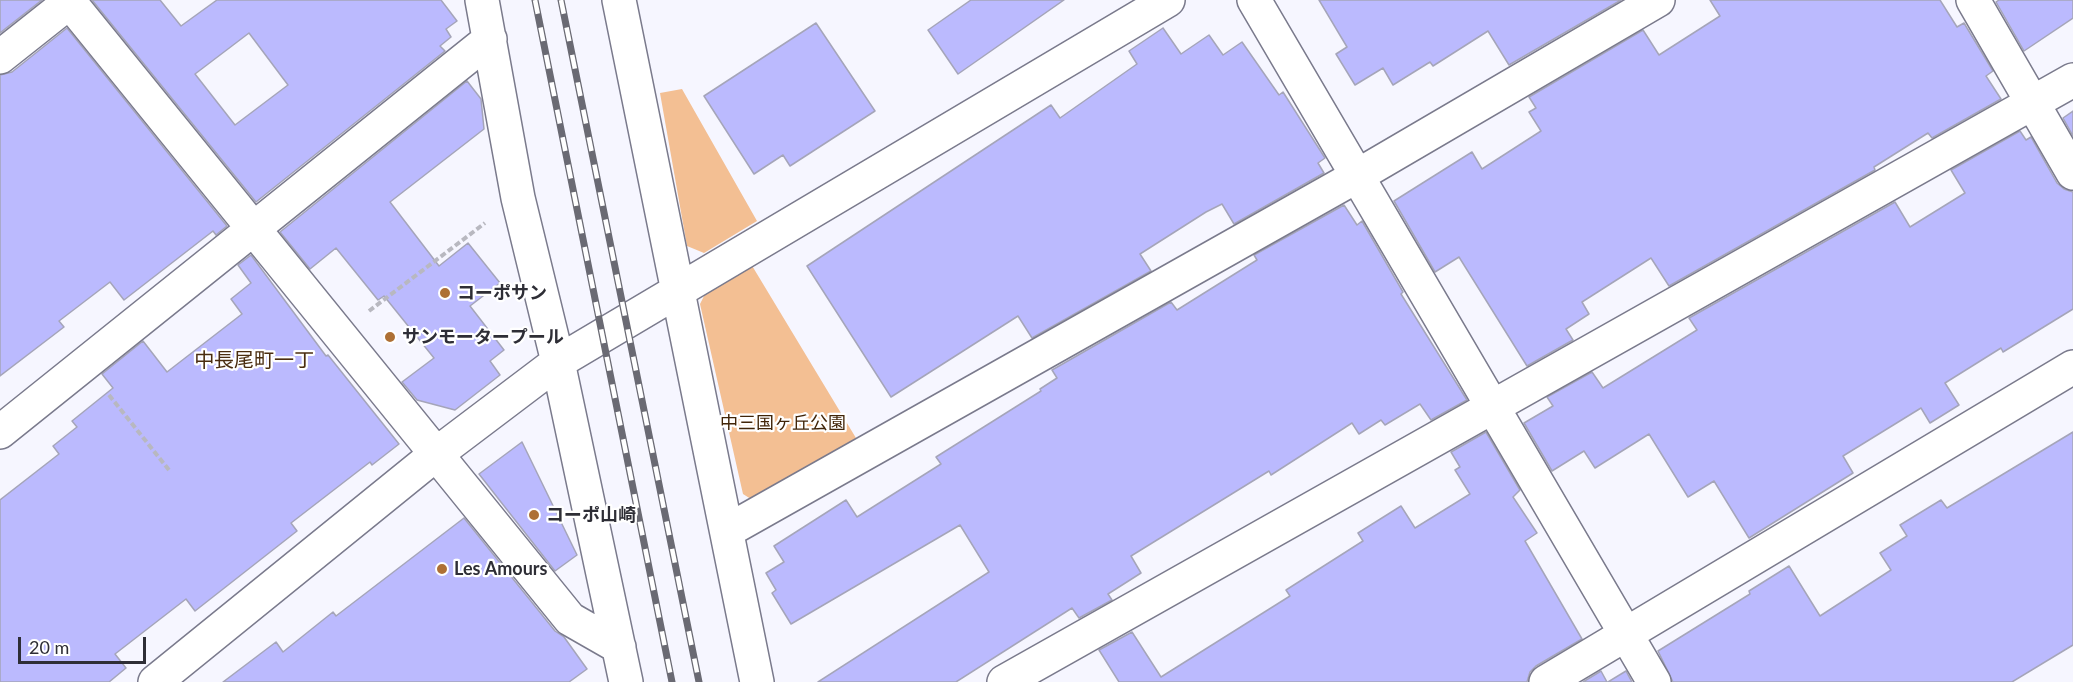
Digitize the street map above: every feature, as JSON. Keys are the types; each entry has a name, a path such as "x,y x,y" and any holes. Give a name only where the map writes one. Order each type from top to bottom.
{"street":[{"path":"482,0 518,198 558,362 626,682"},
{"path":"619,0 757,682"},
{"path":"155,682 435,455 558,362 1168,0"},
{"path":"1254,0 1654,682"},
{"path":"727,531 1357,176 1658,0"},
{"path":"1973,0 2073,173"},
{"path":"0,57 70,1 252,230 570,619 619,647"},
{"path":"0,432 490,39"},
{"path":"1004,682 2073,80"},
{"path":"1546,682 2073,367"}],"path":[{"path":"337,335 518,198"},
{"path":"84,364 169,470"}],"green space":[{"path":"682,89 757,221 704,253 687,246 660,93"},
{"name":"中三国ヶ丘公園","path":"751,264 859,443 754,501 743,494 700,304 707,290"}],"building":[{"path":"0,0 42,0 0,33"},
{"path":"92,0 160,0 181,26 217,0 441,0 457,21 446,29 451,37 440,46 445,51 256,202","holes":["249,33 288,85 235,125 195,74"]},
{"path":"971,0 1064,0 958,74 928,30"},
{"path":"1319,0 1621,0 1509,65 1488,31 1433,66 1430,62 1393,85 1383,68 1355,85 1336,54 1347,47"},
{"path":"1710,0 1940,0 1957,27 1964,23 1993,71 1986,76 2001,99 1932,138 1928,133 1874,167 1875,170 1669,286 1651,258 1582,302 1589,314 1566,329 1573,340 1527,366 1459,257 1435,272 1394,201 1472,152 1482,169 1541,131 1529,112 1536,108 1529,97 1643,30 1659,55 1720,16"},
{"path":"1999,0 2073,0 2073,18 2024,51 1996,2"},
{"path":"816,23 875,111 790,166 783,155 754,174 704,96"},
{"path":"67,28 227,226 216,235 213,231 124,300 110,282 59,321 64,327 0,376 0,75 12,72"},
{"path":"1163,28 1181,54 1209,35 1223,55 1242,42 1279,95 1283,92 1325,158 1318,163 1324,173 1234,224 1222,204 1206,212 1140,254 1151,271 1032,338 1018,316 891,397 807,266 1051,105 1060,118 1137,64 1129,51"},
{"path":"467,81 481,99 484,129 390,202 439,266 468,243 500,283 470,306 504,350 490,361 500,375 455,410 417,400 402,382 434,358 384,296 378,300 336,248 310,269 280,232"},
{"path":"2073,111 2073,136 2063,118"},
{"path":"2020,131 2026,140 2031,137 2057,183 2073,192 2073,309 2003,352 2001,348 1945,383 1959,405 1930,423 1921,408 1843,456 1853,473 1749,538 1714,481 1688,497 1649,434 1595,468 1584,451 1552,471 1524,423 1553,406 1547,397 1592,372 1603,388 1697,330 1689,318 1895,202 1910,227 1965,193 1951,170"},
{"path":"1344,205 1357,225 1362,221 1403,292 1401,294 1467,400 1431,420 1420,404 1385,425 1381,420 1359,434 1352,423 1271,475 1269,471 1131,556 1141,573 1108,594 1112,600 1079,618 1072,608 956,682 818,682 989,572 960,525 791,624 772,593 776,590 766,573 784,562 774,546 846,500 857,517 941,464 936,457 1041,391 1040,389 1057,378 1052,370 1171,302 1177,310 1257,260 1254,255"},
{"path":"251,255 326,356 328,355 399,444 372,465 370,462 291,523 297,531 195,611 186,599 115,654 126,668 109,682 0,682 0,500 59,454 53,446 77,427 72,421 113,388 102,374 143,341 167,372 242,314 231,299 251,283 238,265"},
{"path":"1486,432 1520,490 1513,497 1537,533 1525,541 1582,639 1536,666 1530,672 1527,682 1119,682 1099,650 1132,632 1161,677 1290,596 1286,590 1363,541 1358,533 1401,506 1415,528 1470,494 1455,470 1460,467 1451,452"},
{"path":"2073,432 2073,645 2012,682 1673,682 1658,651 1750,594 1749,591 1789,566 1820,616 1891,570 1880,553 1907,536 1900,525 1941,500 1947,508"},
{"name":"コーポ山崎","path":"522,442 577,555 555,571 479,474"},
{"path":"464,518 555,631 564,637 587,669 569,682 223,682 276,642 283,652 333,612 336,616"},
{"path":"1601,671 1607,682 1583,682"},
{"path":"1626,671 1632,682 1608,682"}],"railway":[{"path":"535,0 672,682"},
{"path":"561,0 699,682"}],"place":[{"name":"コーポサン","path":"445,293"},
{"name":"サンモータープール","path":"390,337"},
{"name":"コーポ山崎","path":"534,515"},
{"name":"Les Amours","path":"442,569"}],"district":[{"name":"中長尾町一丁","path":"254,361"}]}
